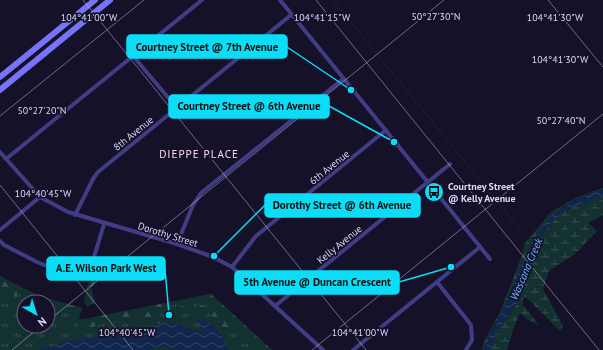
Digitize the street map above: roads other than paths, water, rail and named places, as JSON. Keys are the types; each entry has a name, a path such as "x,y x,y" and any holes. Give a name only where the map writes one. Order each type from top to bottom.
{"main road":[{"path":"0,77 96,0"},
{"path":"0,90 110,0"}],"street":[{"path":"6,159 202,0"},
{"path":"280,0 490,259"},
{"name":"8th Avenue","path":"75,215 92,179 98,172 291,15"},
{"path":"132,56 177,108"},
{"path":"177,244 193,205 201,193 343,79"},
{"name":"6th Avenue","path":"232,267 256,236 386,130"},
{"name":"Dorothy Street","path":"0,152 40,197 75,215 177,244 213,257 232,267 323,350"},
{"name":"Kelly Avenue","path":"275,306 450,164"},
{"path":"0,230 40,197"},
{"path":"0,241 37,262 57,270 88,277 104,224"},
{"path":"353,350 480,247"},
{"path":"437,282 471,325 472,340 466,350"}],"water":[{"name":"Wascana Creek","path":"603,190 603,196 564,211 553,221 541,236 523,283 519,300 497,332 490,350 484,350 489,340 488,337 497,324 496,322 507,303 520,269 534,239 549,217 574,201"},
{"path":"199,319 208,322 217,330 229,350 178,350 160,346 149,350 40,350 73,340 125,332 171,322 201,332 203,331 196,321"}],"waterway":[{"path":"333,0 522,232"},
{"name":"Wascana Creek","path":"530,237 535,239"}],"place":[{"name":"Courtney Street @ 7th Avenue","path":"351,90"},
{"name":"Courtney Street @ 6th Avenue","path":"394,142"},
{"name":"Courtney Street @ Kelly Avenue","path":"434,192"},
{"name":"Dorothy Street @ 6th Avenue","path":"214,256"},
{"name":"5th Avenue @ Duncan Crescent","path":"451,267"},
{"name":"A.E. Wilson Park West","path":"169,315"}],"district":[{"name":"DIEPPE PLACE","path":"199,154"}]}
